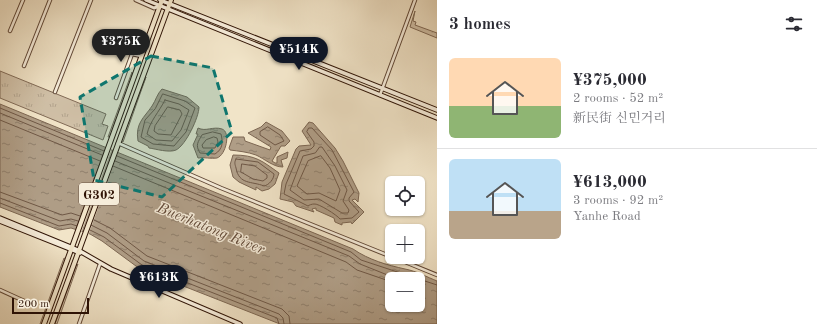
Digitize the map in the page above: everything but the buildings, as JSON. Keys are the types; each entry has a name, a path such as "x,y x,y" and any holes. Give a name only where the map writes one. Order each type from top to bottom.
{"highway":[{"name":"G302","path":"44,324 110,146 161,0"},
{"name":"G302","path":"52,324 170,2"},
{"path":"112,139 118,142"}],"main road":[{"path":"146,0 437,118"},
{"path":"161,0 170,2 437,110"},
{"path":"0,220 78,251 100,264 151,287 240,324"}],"street":[{"path":"10,31 23,0"},
{"path":"24,66 50,0"},
{"path":"55,92 91,0"},
{"path":"136,0 154,8 160,6"},
{"path":"380,96 416,0"},
{"path":"116,98 132,54 142,56"},
{"path":"118,142 220,188 385,254"},
{"path":"79,324 100,264"},
{"path":"410,264 437,275"},
{"path":"0,290 33,305"}],"highlighted area":[{"path":"151,56 213,68 232,132 162,197 94,180 80,97"}],"green space":[{"path":"415,11 413,21 416,22 415,25 437,33 437,38 410,27"},
{"path":"0,71 106,114 102,124 108,126 103,140 0,98"},
{"path":"132,72 131,81 110,137 108,137"},
{"path":"146,77 123,142 121,141"},
{"path":"64,258 66,259 42,324 40,324"},
{"path":"78,264 57,324 55,324 76,266"}],"water":[{"path":"162,89 187,97 199,107 197,117 188,137 180,147 173,151 149,148 138,141 137,135 139,125"},
{"name":"Buerhatong River","path":"0,104 353,249 372,259 415,272 385,272 385,312 425,312 425,276 437,281 437,324 280,324 140,269 90,234 71,228 59,230 0,207"},
{"path":"266,122 282,131 290,141 285,146 281,146 272,161 277,163 277,157 288,152 287,158 281,160 283,167 272,164 256,155 230,150 229,148 233,137 244,137 245,141 270,150 271,147 248,133 261,127"},
{"path":"309,122 313,123 335,148 359,193 358,202 355,199 352,200 364,212 352,224 351,222 342,223 342,225 335,222 334,218 316,210 316,208 312,209 314,212 296,206 293,202 280,199 282,182 296,149 299,146 311,145 302,131"},
{"path":"198,128 219,128 225,131 227,139 226,144 223,153 220,156 217,158 198,158 193,145 198,134 196,134"},
{"path":"233,155 248,156 268,165 279,173 275,184 269,189 262,191 256,187 256,190 239,182 233,177 230,165"}],"pier":[{"path":"107,145 112,148 81,233 75,232"},
{"path":"114,148 119,150 88,236 82,234"}]}
